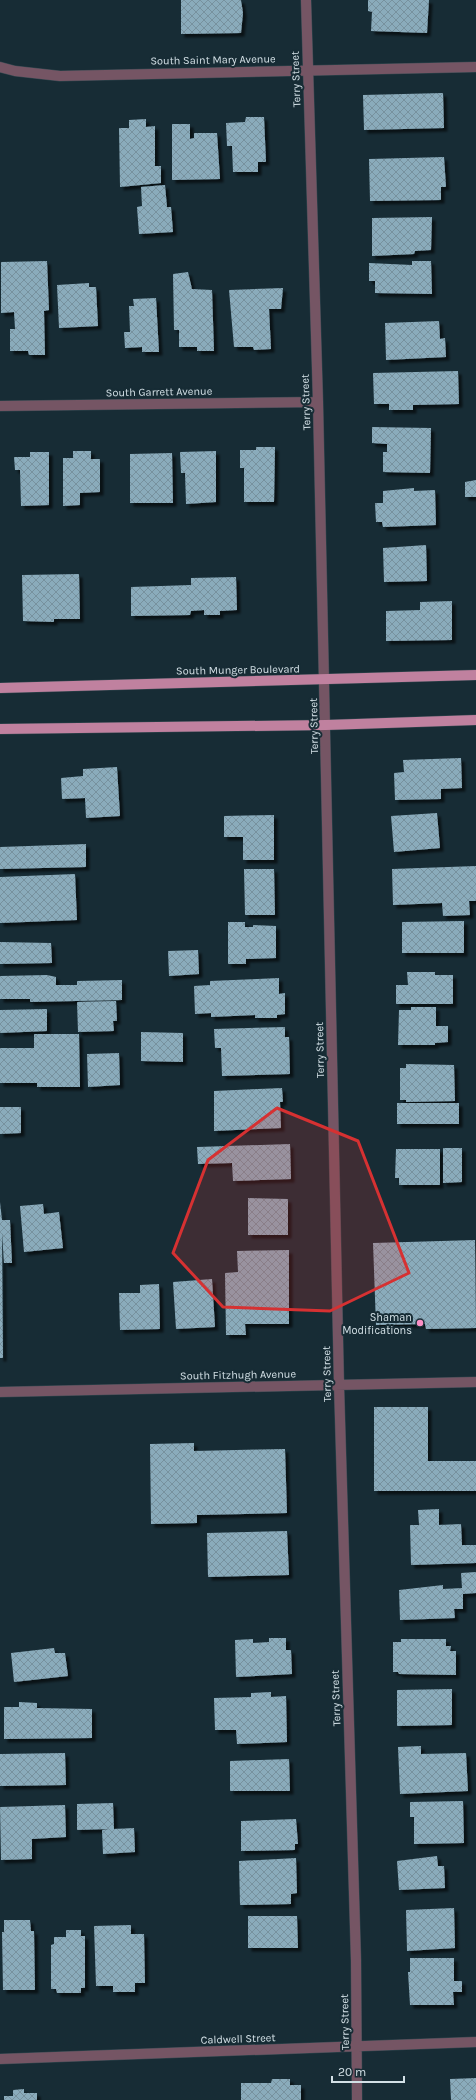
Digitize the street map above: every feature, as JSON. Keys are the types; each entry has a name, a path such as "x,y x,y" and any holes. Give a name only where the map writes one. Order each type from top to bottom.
{"main road":[{"name":"South Munger Boulevard","path":"0,688 476,675"},
{"path":"0,728 326,725 476,720"}],"street":[{"name":"Terry Street","path":"306,0 325,680 339,1385 358,2047 357,2100"},
{"name":"South Saint Mary Avenue","path":"0,67 15,71 60,76 476,67"},
{"name":"South Garrett Avenue","path":"0,406 318,402"},
{"name":"South Fitzhugh Avenue","path":"0,1392 476,1382"},
{"name":"Caldwell Street","path":"0,2059 476,2042"}],"highlighted area":[{"path":"277,1108 358,1141 409,1273 330,1311 223,1307 173,1253 208,1160"}],"building":[{"path":"181,0 241,0 243,13 241,33 181,34"},
{"path":"368,0 429,0 427,33 371,31 372,12 368,11"},
{"path":"443,93 444,128 364,130 363,95"},
{"path":"246,117 264,117 266,162 258,162 258,172 233,172 232,146 227,146 226,123 245,122"},
{"path":"146,119 146,127 155,126 155,166 161,166 161,183 120,187 119,128 129,128 129,120"},
{"path":"172,124 190,124 190,139 194,138 194,133 217,133 220,179 172,180"},
{"path":"444,157 446,187 441,187 441,200 370,201 369,159"},
{"path":"165,185 167,207 171,207 173,232 139,234 137,207 142,206 141,187"},
{"path":"432,217 431,250 415,251 414,254 372,256 372,218"},
{"path":"47,261 49,310 44,311 45,355 29,355 28,351 10,351 10,329 15,329 14,312 1,313 1,262"},
{"path":"412,261 431,261 432,294 375,293 375,281 369,281 369,263 412,265"},
{"path":"188,272 192,289 212,290 214,351 197,351 197,347 179,347 179,330 174,330 173,274"},
{"path":"89,283 89,287 96,287 98,326 59,328 57,285"},
{"path":"283,288 281,309 269,309 271,349 254,350 253,347 234,347 229,290"},
{"path":"156,298 159,352 142,352 142,347 125,348 124,332 130,332 129,306 134,306 133,299"},
{"path":"439,321 440,339 445,338 446,357 386,360 385,323"},
{"path":"458,371 459,404 413,405 413,410 389,410 389,404 374,404 373,373"},
{"path":"372,427 431,428 430,473 383,472 383,452 387,452 387,444 372,443"},
{"path":"256,447 275,447 274,502 244,502 244,468 240,468 240,450 256,450"},
{"path":"73,451 91,451 91,459 100,459 100,492 80,493 80,505 63,506 63,458 73,458"},
{"path":"216,451 216,502 186,504 185,473 181,473 180,452"},
{"path":"30,452 49,452 49,505 21,506 20,470 15,470 14,457 30,457"},
{"path":"172,453 173,503 130,503 130,454"},
{"path":"476,480 476,497 465,497 465,482"},
{"path":"414,488 414,491 435,490 436,525 383,527 382,522 376,522 375,503 383,503 383,491"},
{"path":"426,545 427,581 384,582 383,548"},
{"path":"79,574 80,619 54,619 54,622 23,621 22,575"},
{"path":"236,577 237,610 220,611 220,615 204,615 204,610 191,611 190,615 131,616 131,587 191,585 191,578"},
{"path":"452,601 452,640 386,641 386,611 420,610 420,602"},
{"path":"461,758 462,788 441,789 441,799 395,800 394,773 404,772 403,760"},
{"path":"117,767 120,816 86,818 85,798 62,799 61,778 83,776 83,769"},
{"path":"437,813 440,848 394,852 391,816"},
{"path":"274,815 274,860 243,860 243,837 224,837 224,816"},
{"path":"86,844 86,867 0,869 0,847"},
{"path":"476,866 476,901 469,901 470,915 443,916 442,903 393,905 392,869"},
{"path":"244,869 274,869 275,915 245,915"},
{"path":"75,874 77,920 0,923 0,877"},
{"path":"464,921 464,953 402,953 402,922"},
{"path":"228,922 245,922 245,927 253,927 253,925 276,926 276,958 246,959 246,964 228,964"},
{"path":"0,942 51,943 52,963 0,964"},
{"path":"198,950 199,974 169,976 168,951"},
{"path":"407,972 435,972 435,975 453,975 453,1004 396,1004 396,985 408,985"},
{"path":"47,975 56,977 56,985 77,985 77,981 122,980 122,1000 30,1002 30,999 0,999 0,976"},
{"path":"279,978 279,994 285,993 285,1014 277,1015 277,1018 255,1018 255,1015 211,1017 211,1013 195,1014 194,986 210,985 210,981"},
{"path":"116,1001 117,1021 113,1021 114,1031 78,1032 77,1002"},
{"path":"411,1007 436,1007 436,1026 448,1026 448,1042 435,1043 435,1045 398,1045 399,1010 411,1010"},
{"path":"47,1009 47,1031 0,1033 0,1010"},
{"path":"285,1027 285,1037 289,1037 290,1074 222,1076 221,1048 215,1048 214,1029"},
{"path":"141,1032 183,1033 183,1062 141,1061"},
{"path":"34,1034 79,1034 80,1087 37,1087 37,1083 0,1083 0,1048 34,1048"},
{"path":"119,1053 120,1085 88,1087 87,1054"},
{"path":"406,1064 454,1065 455,1101 406,1102 406,1100 400,1100 400,1068 406,1068"},
{"path":"282,1088 283,1102 280,1102 281,1128 214,1131 214,1091"},
{"path":"397,1103 459,1103 459,1124 397,1124"},
{"path":"0,1107 21,1107 21,1133 0,1134"},
{"path":"290,1144 291,1179 233,1181 232,1163 198,1164 197,1147"},
{"path":"443,1148 462,1148 462,1182 443,1183"},
{"path":"396,1149 440,1149 440,1185 399,1185 399,1178 395,1178"},
{"path":"248,1198 288,1199 288,1235 248,1235"},
{"path":"0,1202 2,1220 10,1220 12,1263 4,1263 2,1233 3,1358 0,1358"},
{"path":"43,1204 44,1214 59,1212 63,1248 24,1252 20,1206"},
{"path":"475,1240 476,1328 426,1329 425,1324 376,1325 373,1243"},
{"path":"289,1250 289,1324 245,1324 246,1335 226,1335 225,1273 238,1272 237,1251"},
{"path":"212,1279 215,1327 176,1329 173,1282"},
{"path":"159,1284 160,1329 120,1330 119,1293 140,1293 140,1285"},
{"path":"374,1407 428,1407 428,1461 476,1461 476,1491 374,1491"},
{"path":"194,1443 194,1451 285,1449 287,1513 197,1515 197,1523 151,1524 150,1444"},
{"path":"439,1509 439,1525 461,1524 462,1545 476,1545 476,1563 411,1565 410,1525 419,1525 418,1510"},
{"path":"287,1531 289,1575 208,1577 207,1533"},
{"path":"476,1572 476,1593 463,1594 463,1609 454,1609 455,1618 400,1620 399,1590 443,1585 443,1589 462,1588 461,1573"},
{"path":"269,1638 286,1638 286,1650 291,1650 292,1674 236,1677 235,1640 253,1639 253,1643 269,1642"},
{"path":"401,1639 446,1639 446,1646 451,1646 450,1651 456,1651 456,1675 399,1674 398,1672 393,1672 393,1642 401,1642"},
{"path":"54,1648 55,1653 65,1653 68,1676 14,1682 11,1653"},
{"path":"452,1689 452,1725 397,1726 397,1690"},
{"path":"271,1692 271,1697 286,1696 287,1742 237,1744 236,1730 215,1730 214,1698 251,1697 251,1693"},
{"path":"19,1702 37,1703 37,1708 92,1709 92,1738 4,1739 4,1707 19,1707"},
{"path":"421,1746 421,1754 466,1753 468,1791 400,1794 398,1747"},
{"path":"65,1753 66,1785 0,1786 0,1754"},
{"path":"289,1759 290,1791 230,1791 230,1761"},
{"path":"463,1801 464,1843 414,1844 414,1817 410,1817 410,1802"},
{"path":"113,1803 114,1829 134,1828 135,1852 103,1854 102,1830 109,1829 77,1830 77,1804"},
{"path":"65,1805 66,1837 32,1839 32,1859 1,1860 0,1807"},
{"path":"296,1819 298,1844 295,1844 295,1850 241,1851 241,1821"},
{"path":"437,1856 438,1866 444,1866 445,1888 399,1890 397,1861"},
{"path":"296,1858 297,1893 291,1894 291,1904 240,1905 239,1861"},
{"path":"454,1908 455,1948 407,1951 406,1910"},
{"path":"248,1916 297,1916 298,1948 248,1948"},
{"path":"4,1920 30,1920 31,1931 34,1931 35,1990 3,1990 2,1932 4,1932"},
{"path":"131,1925 131,1934 144,1934 145,1983 135,1983 135,1992 113,1992 113,1986 96,1986 94,1926"},
{"path":"66,1930 81,1930 81,1936 85,1936 85,1988 81,1988 81,1993 57,1993 56,1989 51,1989 51,1945 54,1944 54,1937 66,1937"},
{"path":"410,1958 454,1958 454,1981 462,1981 462,1992 453,1992 454,2005 410,2005 408,1972 410,1972"},
{"path":"476,2078 476,2100 451,2100 450,2079"},
{"path":"272,2079 290,2079 290,2085 301,2085 301,2100 241,2100 241,2083 271,2083"},
{"path":"24,2089 24,2093 37,2093 37,2100 4,2100 4,2096 13,2096 13,2090"}],"place":[{"name":"Shaman Modifications","path":"420,1323"}]}
